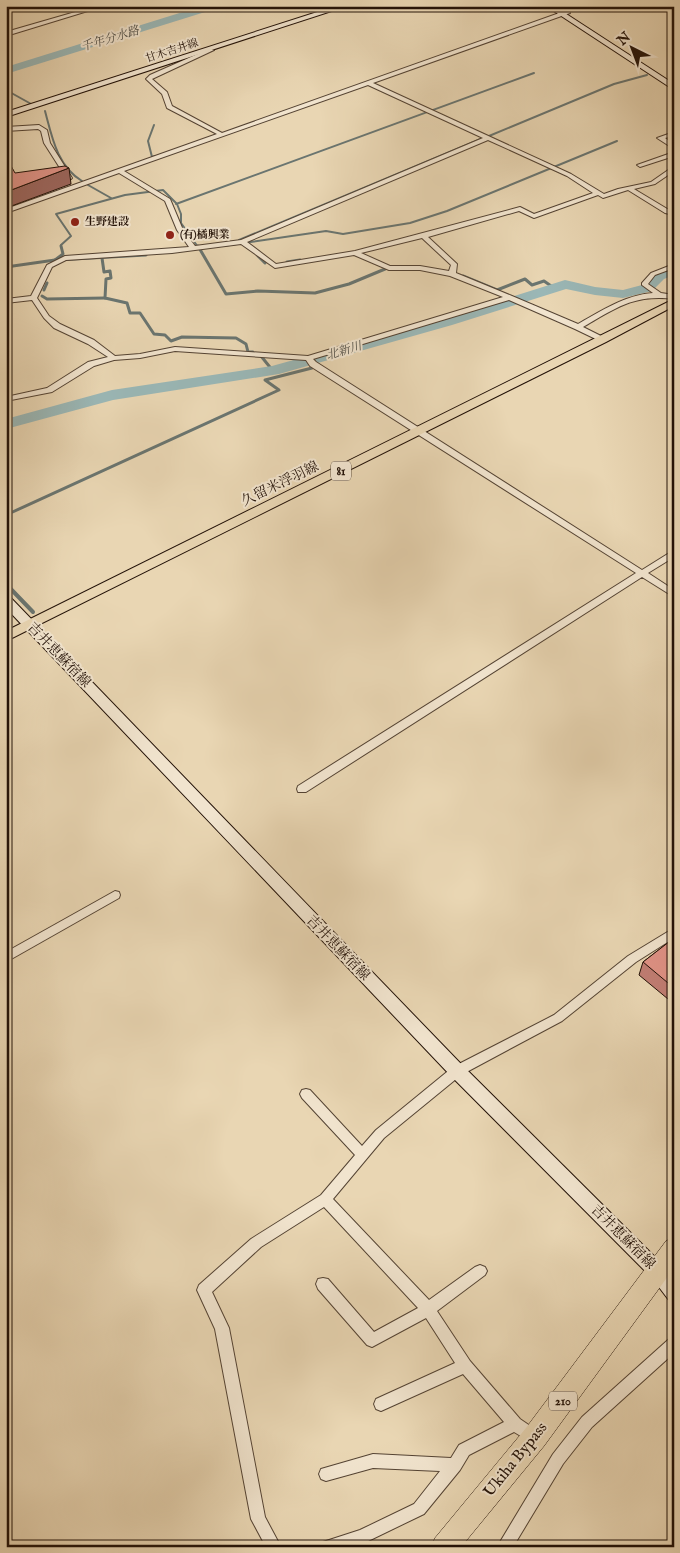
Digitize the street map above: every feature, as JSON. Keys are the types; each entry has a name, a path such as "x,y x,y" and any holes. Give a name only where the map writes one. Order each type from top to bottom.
{"highway":[{"name":"Ukiha Bypass","path":"444,1547 535,1437 674,1249"}],"main road":[{"name":"甘木吉井線","path":"6,115 344,6"},
{"path":"549,6 563,10 674,88"},
{"name":"久留米浮羽線","path":"6,637 419,432 674,302"},
{"name":"吉井恵蘇宿線","path":"6,600 457,1071 658,1272 674,1293"}],"street":[{"path":"6,34 102,6"},
{"path":"6,211 368,83 563,10"},
{"path":"211,50 149,79 165,93 170,107 222,135"},
{"path":"368,83 553,168 603,196 620,190 653,183 674,168"},
{"path":"6,129 39,127 44,130 47,144 68,178 81,185"},
{"path":"674,134 660,138 674,148"},
{"path":"34,298 49,266 65,258 172,251 244,243 488,138"},
{"path":"640,165 674,154"},
{"path":"120,171 168,200 180,230 197,247"},
{"path":"630,189 667,212 674,213"},
{"path":"244,243 275,266 355,253 520,209 534,216 598,194"},
{"path":"424,236 454,265 453,273"},
{"path":"355,253 389,268 420,268 453,273 578,327 602,340"},
{"path":"658,294 644,284 653,274 674,266"},
{"path":"578,327 631,298 658,294 674,297"},
{"path":"6,300 34,298"},
{"path":"34,298 46,316 57,326 91,342 114,358"},
{"path":"6,399 49,390 91,364 114,358 140,356 175,349 310,361 515,299"},
{"path":"310,361 674,594"},
{"path":"302,789 674,553"},
{"path":"6,958 115,895"},
{"path":"274,1547 258,1519 222,1328 204,1290 256,1242 325,1199 380,1134 457,1071 558,1018 632,958 674,932"},
{"path":"306,1094 362,1154"},
{"path":"325,1199 428,1309 465,1366 515,1424 535,1437"},
{"path":"323,1284 372,1340 428,1309 480,1271"},
{"path":"504,1547 558,1460 587,1422 674,1344"},
{"path":"381,1404 465,1366"},
{"path":"328,1547 362,1537 419,1510 455,1465 464,1450 515,1424"},
{"path":"326,1474 373,1461 455,1465"}],"building":[{"path":"10,164 15,173 65,166 69,168 6,192 6,165"},
{"path":"674,938 674,988 643,962"}],"waterway":[{"name":"千年分水路","path":"6,71 214,6"},
{"path":"177,204 534,73"},
{"path":"489,136 614,84 647,75"},
{"path":"6,90 33,105"},
{"path":"45,111 53,141 61,159 74,175 82,181"},
{"path":"154,125 148,141 152,157 155,156"},
{"path":"239,240 483,138"},
{"path":"223,246 326,231 343,234 410,223 447,211 617,141"},
{"path":"88,185 111,198"},
{"path":"61,246 71,236 56,214 125,195 163,190 177,204"},
{"path":"177,204 181,214 181,223 198,247"},
{"path":"55,260 63,254 61,246"},
{"path":"198,246 226,294 258,291 315,293 349,284 385,269"},
{"path":"55,260 146,255"},
{"path":"258,256 265,263"},
{"path":"102,258 104,272 110,271 111,278 106,279 105,298"},
{"path":"6,267 55,260"},
{"path":"287,262 300,260"},
{"name":"北新川","path":"6,424 112,395 273,371 447,322 565,284 595,291 623,294 647,288 659,276 674,270"},
{"path":"463,276 497,290 525,279 532,285 544,281 554,288"},
{"path":"44,290 47,283"},
{"path":"42,296 47,299 105,298"},
{"path":"105,298 127,303 130,313 140,313 154,334 165,335 171,341 182,337 236,338 246,344 248,352 253,352"},
{"path":"261,356 273,371"},
{"path":"6,515 279,390 265,380 312,368"},
{"path":"6,584 33,612"}],"place":[{"name":"生野建設","path":"75,222"},
{"name":"(有)橘興業","path":"170,235"}]}
